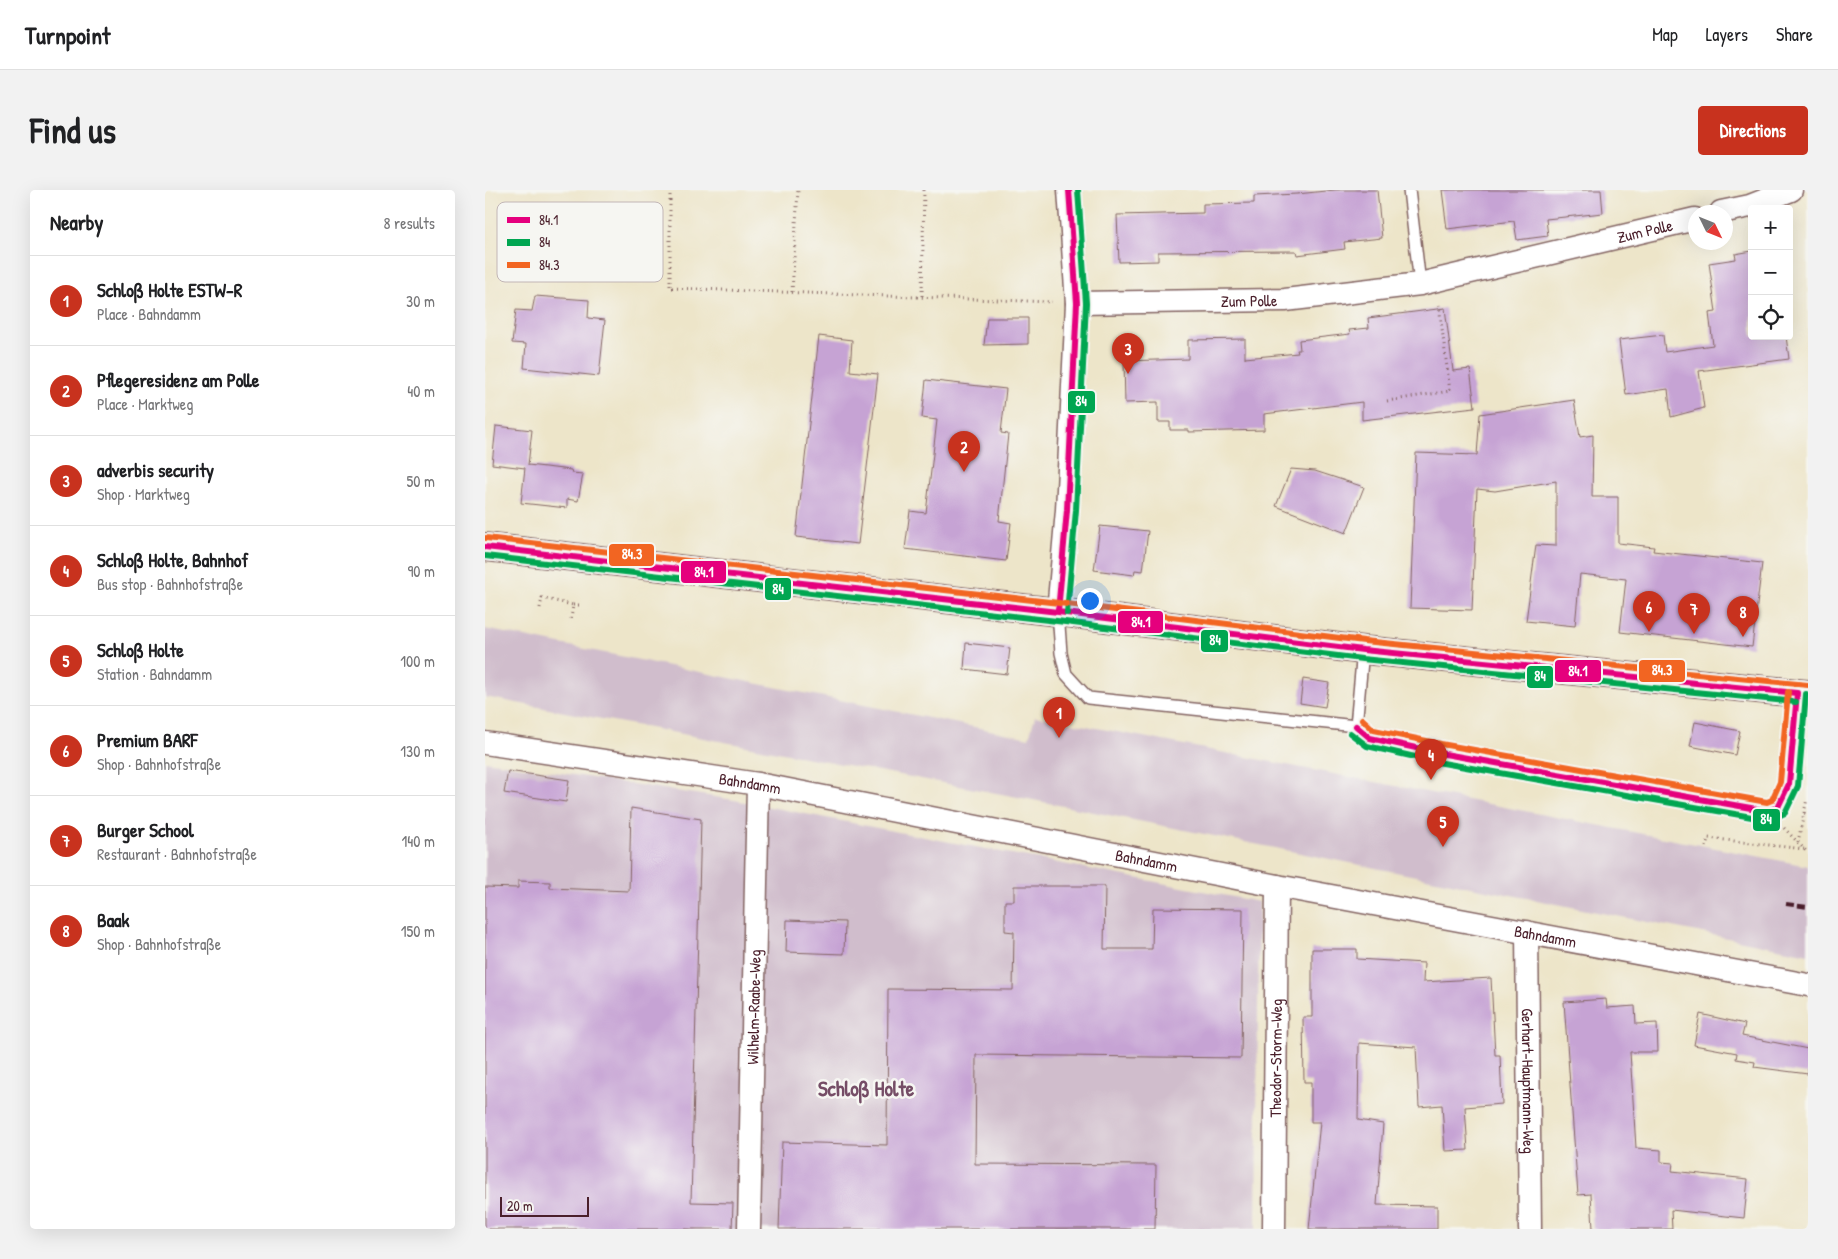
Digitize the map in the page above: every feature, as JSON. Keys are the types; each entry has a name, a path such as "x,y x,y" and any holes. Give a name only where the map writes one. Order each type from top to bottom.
{"street":[{"path":"1058,612 1067,510 1077,303 1069,190"},
{"path":"1733,210 1750,206 1791,190"},
{"name":"Zum Polle","path":"1077,303 1285,300 1428,282 1688,220"},
{"path":"485,547 1058,612 1363,650 1802,694"},
{"name":"Bahndamm","path":"486,747 758,784 1277,886 1808,985"},
{"name":"Wilhelm-Raabe-Weg","path":"749,1229 758,784"},
{"name":"Theodor-Storm-Weg","path":"1275,1229 1277,886"},
{"name":"Gerhart-Hauptmann-Weg","path":"1527,932 1530,1229"}],"lane":[{"path":"1409,190 1428,282"},
{"path":"1058,612 1061,653 1066,674 1088,698 1356,726 1370,738 1431,751 1768,811 1778,807 1789,784 1802,694"},
{"path":"1356,726 1363,650"}],"path":[{"path":"670,190 670,288 1077,303"},
{"path":"792,292 799,190"},
{"path":"922,296 924,190"},
{"path":"1387,401 1450,391 1428,282"},
{"path":"540,608 542,598 581,605"},
{"path":"571,618 573,605"},
{"path":"1798,842 1806,813 1808,795"},
{"path":"1768,811 1808,853"},
{"path":"1706,846 1708,838 1804,849"}],"shaded area":[{"path":"485,629 1029,738 1035,716 1808,866 1808,954 1028,799 485,697"},
{"path":"485,761 734,800 1259,902 1256,1229 485,1229"}],"building":[{"path":"1335,190 1377,190 1382,238 1344,242 1345,249 1297,255 1296,251 1158,252 1158,261 1119,262 1117,215 1203,213 1203,204 1254,203 1254,196"},
{"path":"1442,190 1601,190 1603,213 1546,219 1548,236 1517,240 1514,221 1447,229"},
{"path":"1748,252 1748,340 1787,340 1789,359 1699,371 1704,408 1671,417 1668,389 1626,395 1619,340 1663,335 1665,352 1713,345 1709,313 1716,312 1709,263 1736,259 1735,254"},
{"path":"535,296 589,300 588,318 605,320 599,376 524,368 526,344 512,343 516,310 532,311"},
{"path":"1445,308 1453,371 1470,369 1475,407 1362,420 1362,402 1264,414 1264,430 1189,432 1189,430 1170,430 1170,422 1158,422 1158,402 1125,403 1124,361 1188,359 1188,340 1245,339 1245,358 1298,353 1297,350 1300,350 1299,340 1350,334 1349,330 1369,328 1368,318"},
{"path":"987,318 1028,318 1028,344 984,345"},
{"path":"819,336 852,340 850,371 878,374 858,544 796,537"},
{"path":"926,380 1006,389 1001,433 1008,434 999,521 1011,523 1006,561 905,549 910,511 926,513 937,420 922,418"},
{"path":"1574,400 1580,437 1593,435 1592,497 1618,497 1618,543 1654,547 1653,551 1762,563 1752,647 1620,632 1626,579 1580,574 1575,626 1526,621 1536,545 1556,546 1556,481 1495,491 1477,489 1472,610 1410,608 1416,453 1477,455 1480,414"},
{"path":"496,426 532,430 528,465 571,470 572,473 583,474 578,501 567,499 567,508 521,503 525,468 492,464"},
{"path":"1291,469 1315,471 1364,487 1346,533 1276,506"},
{"path":"1100,526 1148,531 1143,571 1135,570 1134,575 1094,570"},
{"path":"966,643 1010,648 1007,674 964,669"},
{"path":"1303,679 1329,683 1325,707 1300,703"},
{"path":"1695,722 1740,731 1735,755 1690,746"},
{"path":"508,771 569,780 566,802 504,793"},
{"path":"631,808 701,819 691,1202 733,1203 732,1229 485,1229 485,887 518,888 518,881 550,882 550,888 629,891"},
{"path":"1014,886 1105,886 1104,949 1152,949 1153,908 1243,909 1241,1058 976,1055 975,1164 1156,1165 1155,1229 779,1229 782,1142 887,1145 888,989 1013,990 1014,932 1005,931 1005,901 1014,901"},
{"path":"787,920 845,922 844,954 786,952"},
{"path":"1312,949 1357,949 1357,959 1424,963 1423,982 1491,978 1495,1055 1500,1055 1502,1104 1465,1107 1468,1150 1445,1151 1442,1105 1419,1107 1416,1047 1359,1043 1358,1120 1383,1124 1377,1205 1437,1206 1437,1229 1309,1229 1320,1122 1311,1122 1311,1082 1304,1082 1303,1017 1312,1017"},
{"path":"1606,999 1607,1008 1635,1006 1636,1024 1657,1023 1658,1052 1630,1052 1636,1148 1661,1150 1661,1162 1673,1163 1672,1171 1748,1179 1744,1218 1671,1210 1672,1229 1593,1229 1591,1194 1578,1195 1564,1002"},
{"path":"1700,1014 1745,1024 1742,1036 1808,1049 1808,1074 1754,1067 1755,1062 1736,1059 1737,1053 1694,1045"}],"railway":[{"path":"1786,904 1808,907"}],"transit line":[{"name":"84.1","path":"1058,612 1067,510 1077,303 1069,190"},
{"name":"84","path":"1067,613 1076,510 1086,303 1078,190"},
{"name":"84.3","path":"486,538 1059,603 1364,641 1808,685"},
{"name":"84.1","path":"485,547 1058,612 1363,650 1797,693"},
{"name":"84","path":"485,556 1057,621 1362,659 1796,702"},
{"name":"84.3","path":"1362,719 1374,730 1441,744 1767,802 1772,800 1780,782 1788,692"},
{"name":"84.1","path":"1356,726 1370,738 1439,753 1768,811 1778,807 1789,784 1797,693"},
{"name":"84","path":"1350,733 1367,746 1437,762 1769,820 1785,813 1798,786 1806,694"}],"place":[{"name":"adverbis security","path":"1128,374"},
{"name":"Pflegeresidenz am Polle","path":"964,472"},
{"name":"Premium BARF","path":"1649,632"},
{"name":"Burger School","path":"1694,634"},
{"name":"Baak","path":"1743,637"},
{"name":"Schloß Holte ESTW-R","path":"1059,738"},
{"name":"Schloß Holte, Bahnhof","path":"1431,780"},
{"name":"Schloß Holte","path":"1443,847"}],"district":[{"name":"Schloß Holte","path":"866,1089"}]}
